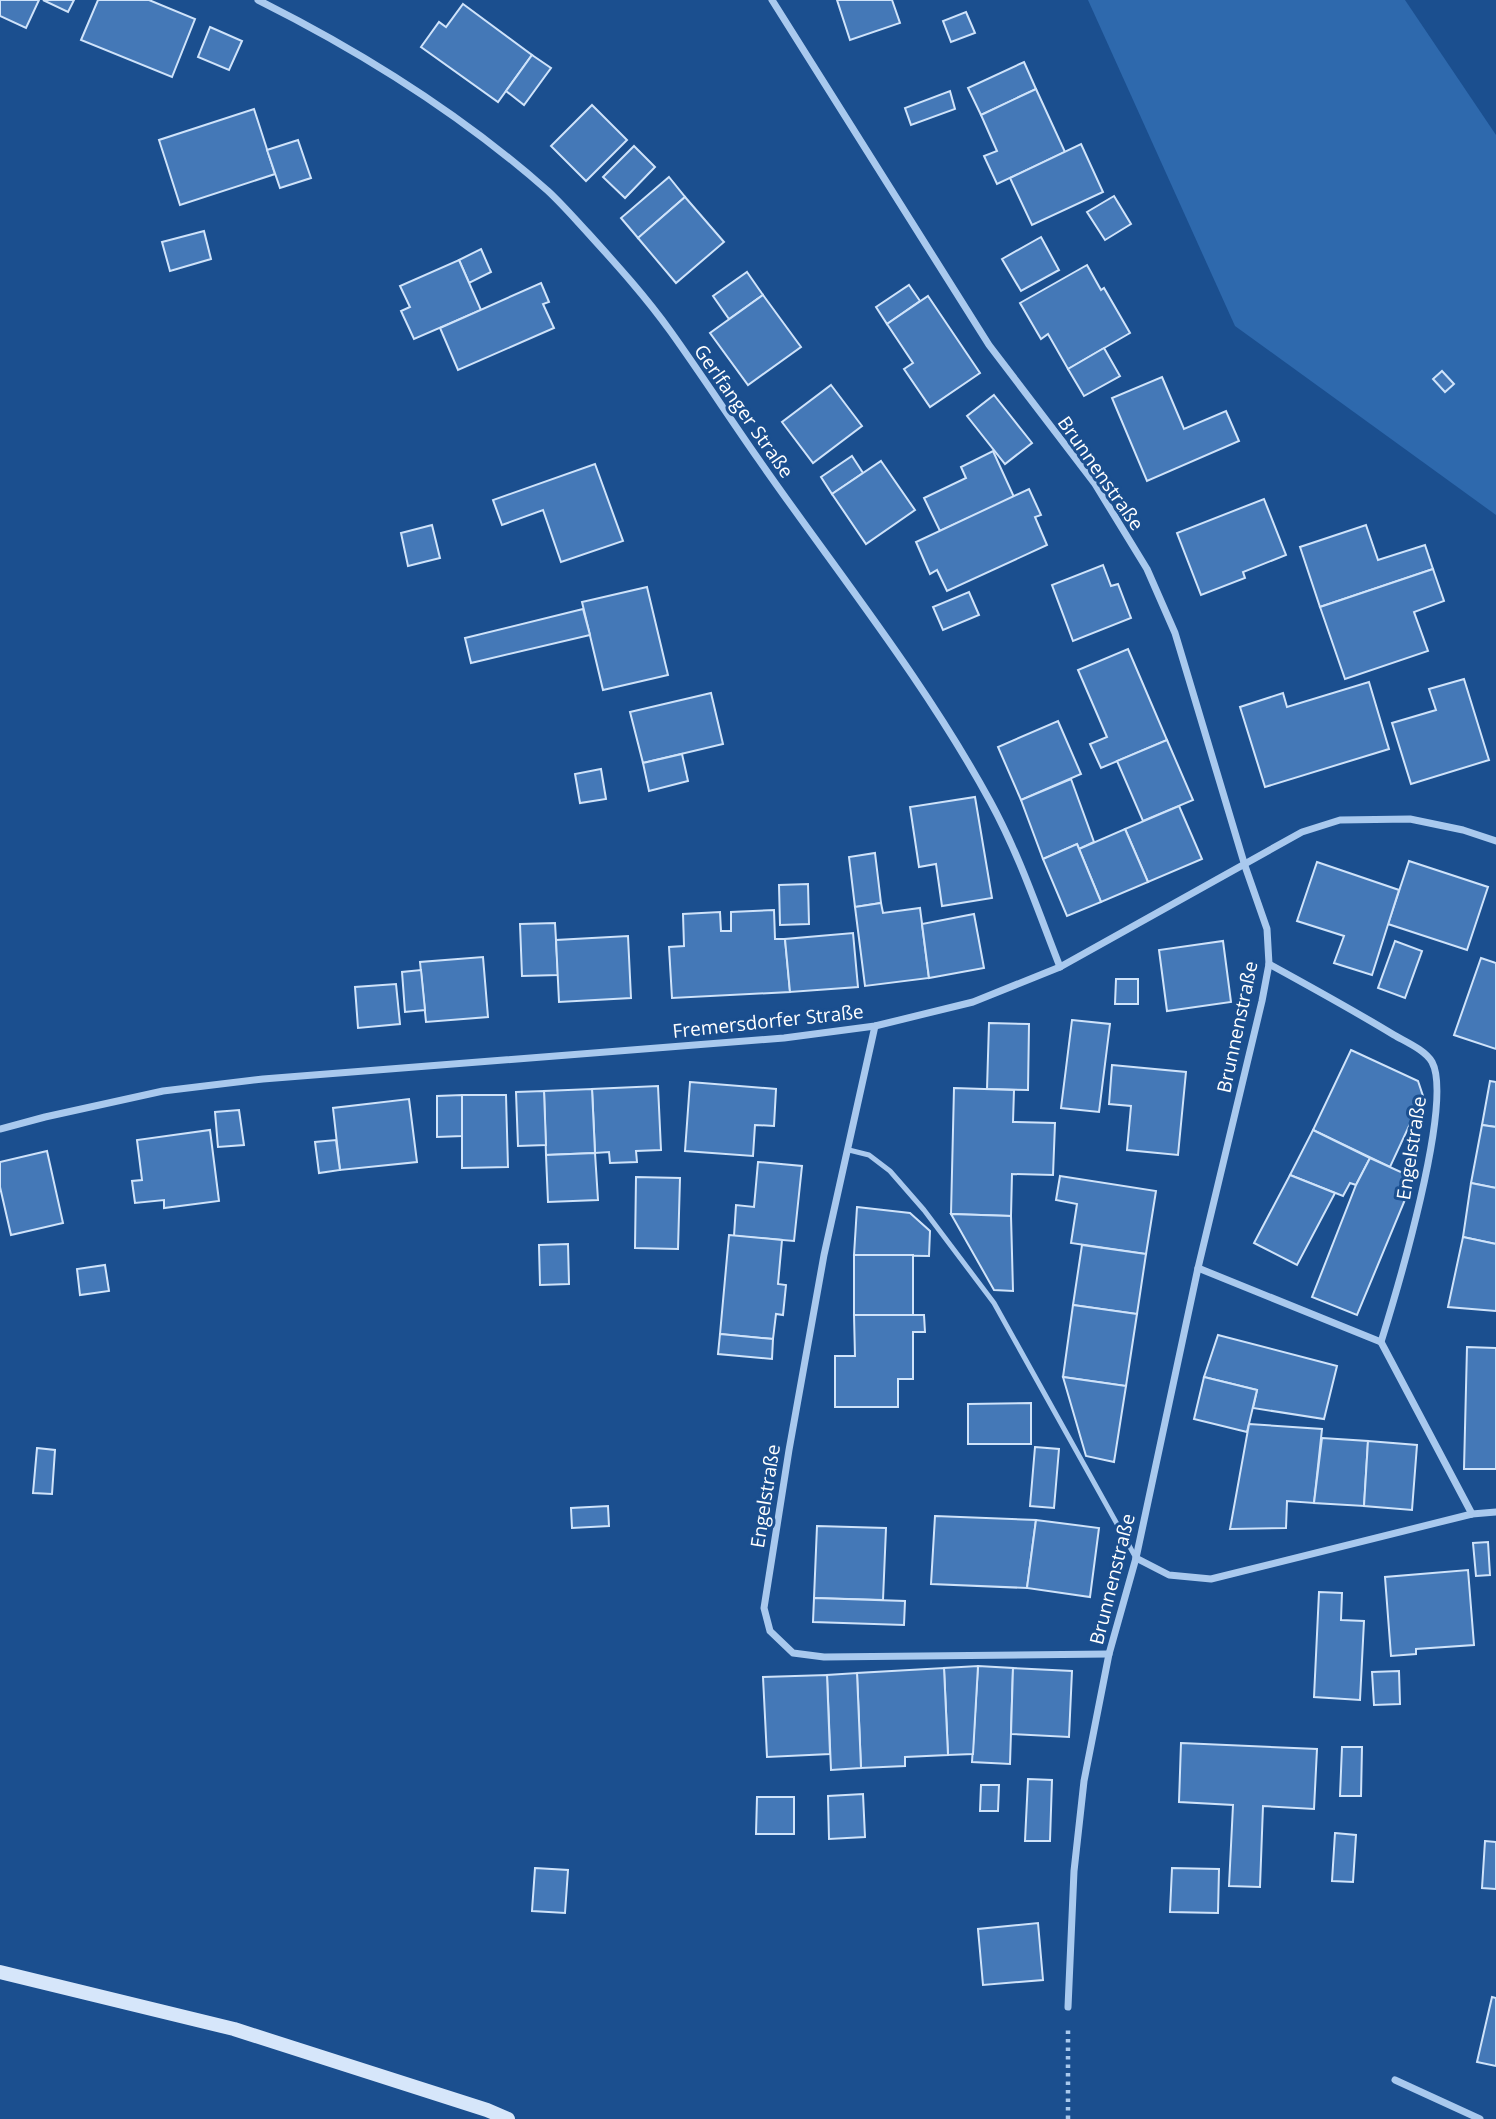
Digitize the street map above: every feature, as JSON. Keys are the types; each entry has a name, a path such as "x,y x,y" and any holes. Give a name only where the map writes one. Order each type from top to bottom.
{"main road":[{"path":"0,1972 234,2029 508,2119"}],"street":[{"name":"Gerlfanger Straße","path":"258,0 389,71 472,129 550,193 611,258 669,329 798,516 889,641 955,740 991,803 1017,857 1060,967"},
{"name":"Brunnenstraße","path":"772,0 989,345 1095,484 1147,569 1175,633 1245,866 1267,929 1269,964 1262,1001 1198,1269 1136,1558 1109,1654 1084,1781 1074,1871 1068,2007"},
{"name":"Fremersdorfer Straße","path":"0,1129 45,1116 163,1091 263,1079 784,1038 875,1026 973,1002 1060,967 1302,832 1340,820 1410,819 1463,830 1496,841"},
{"name":"Engelstraße","path":"1269,964 1420,1050 1432,1062 1437,1083 1434,1124 1423,1190 1381,1342"},
{"name":"Engelstraße","path":"875,1026 824,1255 789,1450 764,1608 770,1631 793,1653 824,1657 1109,1654"},
{"path":"1198,1269 1381,1342 1472,1514"},
{"path":"1136,1558 1169,1575 1211,1579 1472,1514 1496,1512"},
{"path":"1395,2080 1480,2119"}],"lane":[{"path":"849,1150 869,1155 890,1171 924,1210 994,1303 1136,1558"}],"path":[{"path":"1068,2007 1068,2119"}],"shaded area":[{"path":"1088,0 1405,0 1496,135 1496,515 1235,326"}],"building":[{"path":"0,0 39,0 26,28 0,16"},
{"path":"43,0 74,0 68,12"},
{"path":"98,0 149,0 195,19 172,77 81,40"},
{"path":"837,0 892,0 900,23 850,40"},
{"path":"463,4 532,55 498,102 421,47 439,22 446,27"},
{"path":"966,12 975,33 951,42 943,21"},
{"path":"210,27 242,41 229,70 198,57"},
{"path":"532,55 551,68 524,105 506,91"},
{"path":"1024,62 1036,89 981,115 968,88"},
{"path":"1036,89 1065,152 997,184 984,156 997,151 981,115"},
{"path":"950,91 955,109 911,125 905,108"},
{"path":"592,105 627,140 586,181 551,146"},
{"path":"254,109 275,174 180,205 159,140"},
{"path":"298,140 311,178 280,188 267,150"},
{"path":"1081,144 1103,192 1032,225 1010,178"},
{"path":"634,146 655,167 625,198 603,177"},
{"path":"669,177 685,197 638,238 621,218"},
{"path":"1114,196 1131,224 1105,240 1087,212"},
{"path":"685,197 724,242 676,283 638,238"},
{"path":"204,231 211,259 170,271 162,242"},
{"path":"1041,237 1059,270 1021,291 1002,259"},
{"path":"481,249 491,272 469,283 459,260"},
{"path":"459,260 481,310 414,339 401,311 410,307 400,286"},
{"path":"1087,265 1130,333 1068,369 1048,334 1041,339 1020,303"},
{"path":"747,272 763,295 729,319 713,296"},
{"path":"541,283 549,302 543,304 554,328 458,370 440,328"},
{"path":"909,285 920,301 887,324 876,307"},
{"path":"763,295 801,347 748,385 710,333"},
{"path":"928,296 980,373 930,407 904,369 913,363 887,324"},
{"path":"1104,348 1120,376 1084,396 1068,369"},
{"path":"1442,371 1454,384 1445,392 1433,379"},
{"path":"1162,377 1184,429 1226,411 1239,441 1147,481 1112,398"},
{"path":"831,385 862,426 813,463 782,422"},
{"path":"994,395 1032,443 1005,464 967,416"},
{"path":"993,451 1014,497 940,531 924,498 966,478 961,467"},
{"path":"852,456 863,473 832,494 821,477"},
{"path":"881,461 915,510 866,544 832,494"},
{"path":"595,464 623,541 561,562 543,510 502,525 493,500"},
{"path":"1029,489 1041,515 1035,517 1047,545 947,591 937,570 930,574 916,542"},
{"path":"1264,499 1286,555 1243,572 1245,578 1201,595 1177,533"},
{"path":"432,525 440,558 408,566 401,533"},
{"path":"1366,525 1378,560 1425,545 1433,569 1320,607 1300,547"},
{"path":"1103,565 1111,586 1118,584 1131,618 1073,641 1052,585"},
{"path":"1433,569 1444,601 1414,612 1428,651 1345,679 1320,607"},
{"path":"647,587 668,675 603,690 582,602"},
{"path":"969,592 979,615 943,630 933,607"},
{"path":"583,609 590,635 471,663 465,638"},
{"path":"1128,649 1167,740 1101,768 1090,744 1107,737 1078,670"},
{"path":"1464,679 1489,760 1411,784 1392,723 1436,710 1429,689"},
{"path":"1369,682 1389,749 1265,787 1240,707 1283,693 1287,707"},
{"path":"711,693 723,744 643,763 630,712"},
{"path":"1058,721 1081,774 1021,800 998,747"},
{"path":"1167,740 1193,800 1143,821 1117,761"},
{"path":"682,754 688,781 649,791 643,763"},
{"path":"601,769 606,799 580,803 575,774"},
{"path":"1071,779 1094,842 1079,849 1077,844 1043,859 1021,800"},
{"path":"975,797 992,898 942,906 936,864 919,867 910,807"},
{"path":"1179,806 1202,859 1148,882 1125,829"},
{"path":"1125,829 1148,882 1101,902 1079,849"},
{"path":"1077,844 1101,902 1067,916 1043,859"},
{"path":"875,853 881,903 855,907 849,857"},
{"path":"1409,861 1488,887 1467,950 1388,924"},
{"path":"1317,862 1399,890 1372,975 1334,963 1344,936 1297,921"},
{"path":"808,884 809,924 780,925 779,885"},
{"path":"881,903 883,913 920,908 929,978 865,986 855,907"},
{"path":"774,910 775,939 785,939 790,992 672,998 669,947 684,946 683,914 720,912 721,931 731,931 731,912"},
{"path":"974,914 984,968 929,978 922,924"},
{"path":"555,923 558,975 522,976 520,924"},
{"path":"853,933 858,987 790,992 785,939"},
{"path":"628,936 631,998 559,1002 556,940"},
{"path":"1223,941 1231,1002 1167,1011 1159,950"},
{"path":"1395,941 1422,951 1405,998 1378,988"},
{"path":"483,957 488,1017 426,1022 420,962"},
{"path":"1481,958 1496,963 1496,1049 1454,1035"},
{"path":"421,970 425,1010 405,1012 402,972"},
{"path":"1116,979 1138,979 1138,1004 1115,1004"},
{"path":"396,984 400,1024 358,1028 355,987"},
{"path":"1072,1020 1110,1024 1099,1112 1061,1108"},
{"path":"989,1023 1029,1024 1028,1090 987,1089"},
{"path":"1351,1050 1418,1081 1423,1096 1390,1167 1313,1130"},
{"path":"1112,1065 1186,1072 1178,1155 1127,1150 1131,1106 1109,1104"},
{"path":"1490,1081 1496,1082 1496,1127 1482,1125"},
{"path":"690,1082 776,1089 774,1126 755,1125 753,1156 685,1151"},
{"path":"658,1086 661,1150 636,1151 637,1162 610,1163 609,1152 595,1153 592,1089"},
{"path":"954,1088 1014,1090 1013,1122 1055,1123 1053,1175 1012,1174 1011,1216 951,1214"},
{"path":"592,1089 595,1153 546,1155 544,1091"},
{"path":"544,1091 546,1145 518,1146 516,1092"},
{"path":"462,1095 506,1095 508,1167 462,1168"},
{"path":"462,1095 462,1136 437,1137 437,1096"},
{"path":"409,1099 417,1162 340,1170 333,1108"},
{"path":"239,1110 244,1145 218,1147 215,1112"},
{"path":"1482,1125 1496,1127 1496,1188 1471,1183"},
{"path":"210,1130 219,1201 164,1208 164,1200 135,1203 132,1181 142,1180 137,1140"},
{"path":"1313,1130 1370,1158 1356,1185 1350,1183 1343,1196 1290,1175"},
{"path":"336,1140 340,1170 319,1173 315,1142"},
{"path":"47,1151 63,1223 11,1235 0,1187 0,1162"},
{"path":"595,1153 598,1200 548,1202 546,1155"},
{"path":"1370,1158 1414,1178 1357,1315 1312,1297 1356,1185"},
{"path":"758,1162 802,1166 794,1241 734,1236 736,1205 754,1207"},
{"path":"1290,1175 1335,1193 1297,1265 1254,1243"},
{"path":"1060,1176 1156,1191 1146,1254 1071,1243 1077,1204 1056,1200"},
{"path":"636,1177 680,1178 678,1249 635,1248"},
{"path":"1471,1183 1496,1188 1496,1244 1463,1237"},
{"path":"857,1207 910,1213 930,1231 929,1256 854,1255"},
{"path":"951,1214 1011,1216 1013,1291 994,1290"},
{"path":"729,1235 782,1240 778,1284 786,1285 783,1315 776,1314 773,1339 720,1334"},
{"path":"1463,1237 1496,1244 1496,1311 1448,1307"},
{"path":"568,1244 569,1284 540,1285 539,1245"},
{"path":"1082,1245 1146,1254 1137,1314 1073,1305"},
{"path":"854,1255 913,1255 913,1315 854,1315"},
{"path":"105,1265 109,1291 80,1295 77,1269"},
{"path":"1073,1305 1137,1314 1126,1386 1063,1377"},
{"path":"854,1315 924,1315 925,1332 913,1332 913,1379 898,1379 898,1407 835,1407 835,1356 855,1356"},
{"path":"720,1334 773,1339 772,1359 718,1354"},
{"path":"1218,1335 1337,1366 1324,1419 1253,1408 1257,1390 1204,1377"},
{"path":"1467,1347 1496,1348 1496,1469 1464,1469"},
{"path":"1063,1377 1126,1386 1114,1462 1086,1456"},
{"path":"1204,1377 1257,1390 1247,1432 1194,1419"},
{"path":"1031,1403 1031,1444 968,1444 968,1404"},
{"path":"1249,1424 1322,1429 1314,1503 1287,1501 1286,1528 1230,1529"},
{"path":"1322,1438 1368,1441 1364,1506 1314,1503"},
{"path":"1368,1441 1417,1445 1412,1510 1364,1506"},
{"path":"1035,1447 1059,1449 1054,1508 1030,1506"},
{"path":"37,1448 55,1450 52,1494 33,1493"},
{"path":"608,1506 609,1526 572,1528 571,1508"},
{"path":"935,1516 1036,1520 1027,1588 931,1584"},
{"path":"1036,1520 1099,1528 1090,1597 1027,1588"},
{"path":"817,1526 886,1528 883,1600 814,1598"},
{"path":"1488,1542 1490,1575 1476,1576 1473,1543"},
{"path":"1468,1570 1474,1645 1416,1649 1416,1654 1391,1656 1385,1577"},
{"path":"1319,1592 1342,1593 1341,1620 1364,1621 1360,1700 1314,1697"},
{"path":"814,1598 905,1601 904,1625 813,1622"},
{"path":"978,1666 1013,1668 1010,1764 972,1762"},
{"path":"978,1666 973,1754 948,1755 944,1668"},
{"path":"944,1668 948,1755 905,1757 905,1766 861,1768 857,1673"},
{"path":"1013,1668 1072,1671 1069,1737 1011,1734"},
{"path":"1399,1671 1400,1704 1374,1705 1372,1672"},
{"path":"857,1673 861,1768 831,1770 827,1675"},
{"path":"827,1675 830,1754 767,1757 763,1677"},
{"path":"1181,1743 1317,1749 1314,1809 1263,1806 1260,1887 1229,1886 1233,1805 1179,1802"},
{"path":"1342,1747 1362,1747 1361,1796 1340,1796"},
{"path":"1028,1779 1052,1780 1050,1841 1025,1841"},
{"path":"981,1785 999,1785 998,1811 980,1811"},
{"path":"863,1794 865,1837 829,1839 828,1796"},
{"path":"757,1797 794,1797 794,1834 756,1834"},
{"path":"1335,1833 1356,1835 1353,1882 1332,1881"},
{"path":"1485,1841 1496,1842 1496,1889 1482,1888"},
{"path":"535,1868 568,1870 565,1913 532,1911"},
{"path":"1172,1868 1219,1869 1218,1913 1170,1912"},
{"path":"1038,1923 1043,1980 983,1985 978,1929"},
{"path":"1492,1997 1496,1998 1496,2066 1477,2062"}]}
